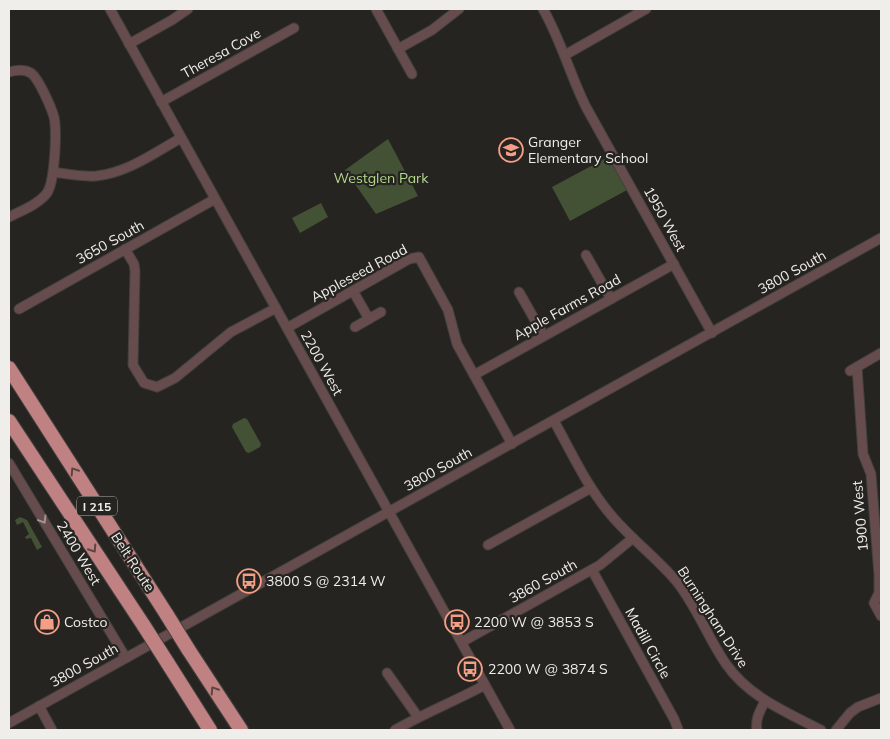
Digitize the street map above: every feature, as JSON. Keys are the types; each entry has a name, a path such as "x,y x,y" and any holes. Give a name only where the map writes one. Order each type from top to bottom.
{"highway":[{"path":"9,361 27,397"},
{"name":"Belt Route","path":"9,368 241,730"},
{"name":"Belt Route","path":"10,422 210,730"}],"street":[{"name":"2200 West","path":"110,9 510,730"},
{"path":"129,44 188,9"},
{"path":"376,9 412,74"},
{"path":"398,49 432,30 459,9"},
{"name":"1950 West","path":"543,9 554,29 582,99 712,333"},
{"path":"565,55 646,9"},
{"name":"Theresa Cove","path":"161,102 294,28"},
{"path":"9,72 22,70 31,73 54,117 56,136 53,172 50,188 46,195 9,217"},
{"path":"53,172 94,176 111,173 135,164 181,138"},
{"name":"3650 South","path":"19,309 215,199"},
{"name":"3800 South","path":"9,723 881,238"},
{"path":"125,249 134,264 135,271 133,365 144,383 157,387 175,378 231,332 276,308"},
{"path":"586,254 611,299"},
{"name":"Appleseed Road","path":"287,328 409,259 419,257 448,310 457,344 512,444"},
{"name":"Apple Farms Road","path":"474,375 674,264"},
{"path":"353,290 369,319"},
{"path":"519,292 544,336"},
{"path":"355,327 381,312"},
{"name":"1900 West","path":"881,353 854,369 863,454 871,474 879,593 874,602 881,616"},
{"name":"Burningham Drive","path":"554,421 591,488 612,516 678,584 725,663 736,677 765,701 821,730"},
{"name":"2400 West","path":"9,463 126,658"},
{"path":"488,545 591,488"},
{"path":"872,490 881,489"},
{"name":"3860 South","path":"462,642 592,570 633,538"},
{"name":"Madill Circle","path":"592,570 678,729"},
{"path":"387,673 418,717"},
{"path":"395,730 430,711 452,703 485,684"},
{"path":"836,730 850,713 858,707 881,698"},
{"path":"756,730 757,716 765,701"},
{"path":"39,706 52,730"}],"green space":[{"name":"Westglen Park","path":"388,139 418,196 376,214 345,170"},
{"path":"608,157 627,190 570,221 552,187"},
{"path":"321,203 328,217 300,233 292,218"},
{"path":"244,418 247,419 261,444 260,447 249,453 246,452 232,427 233,424"},
{"path":"20,517 27,520 42,547 37,550 31,538 26,539 25,537 29,534 23,522 17,525 15,520"}],"place":[{"name":"Granger Elementary School","path":"511,150"},
{"name":"3800 S @ 2314 W","path":"249,581"},
{"name":"Costco","path":"47,622"},
{"name":"2200 W @ 3853 S","path":"457,622"},
{"name":"2200 W @ 3874 S","path":"470,669"}]}
